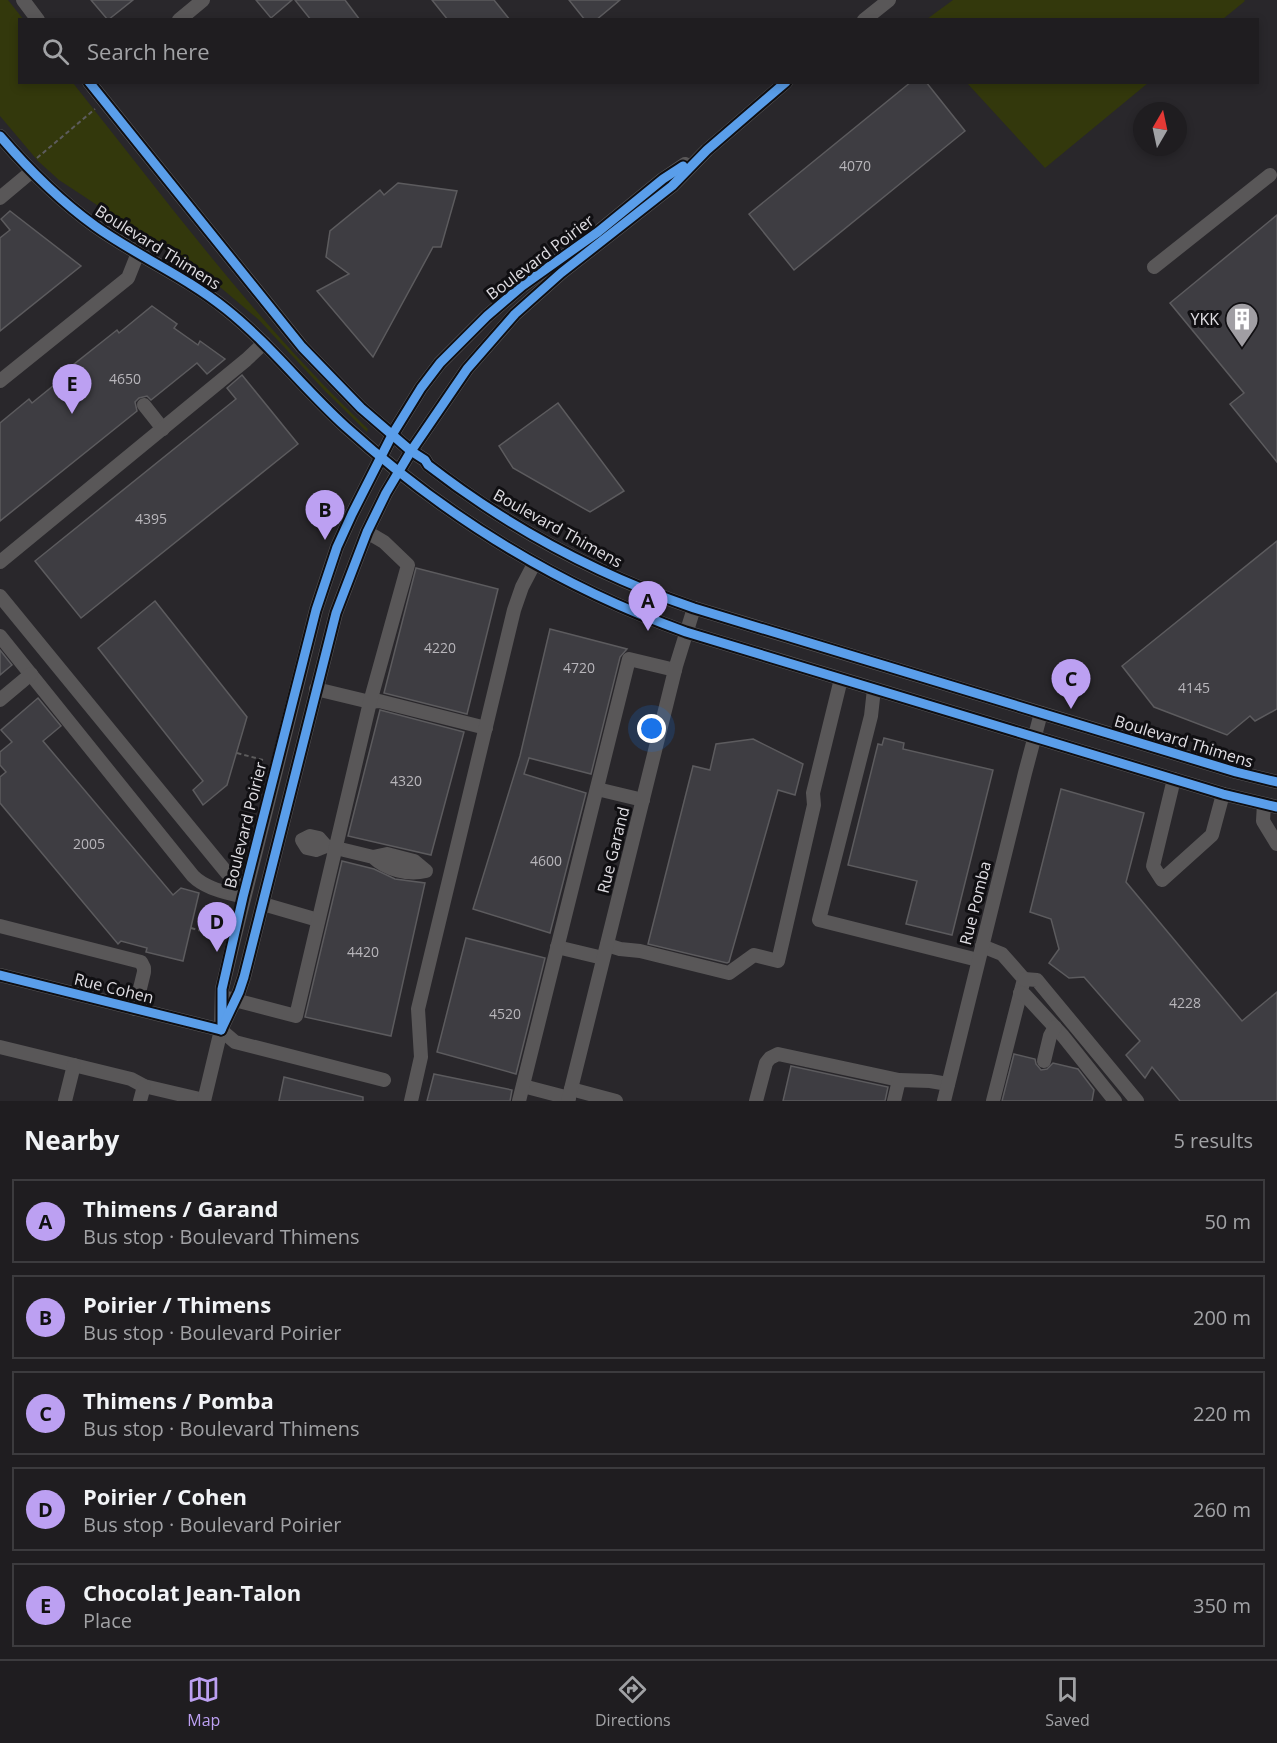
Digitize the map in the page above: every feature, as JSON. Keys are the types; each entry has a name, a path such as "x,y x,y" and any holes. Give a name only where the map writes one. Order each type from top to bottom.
{"street":[{"path":"23,0 36,18"},
{"path":"181,18 203,0"},
{"path":"866,18 889,0"},
{"name":"Boulevard Poirier","path":"229,998 244,977 339,603 367,532 411,451 467,369 515,315 561,273 672,186 707,150 784,84"},
{"name":"Boulevard Thimens","path":"96,85 302,347 347,394 411,451 425,459 428,465 529,533 611,575 694,608 1236,772 1277,782"},
{"name":"Boulevard Thimens","path":"0,136 33,166 49,189 80,215 211,297 264,343 332,413 399,472 460,518 534,564 620,606 686,632 1223,794 1270,805"},
{"name":"Boulevard Poirier","path":"204,1101 229,998 243,897 316,610 341,538 392,435 421,388 440,363 492,311 522,286 605,227 663,179 707,150"},
{"path":"0,198 33,166"},
{"path":"1154,267 1275,176"},
{"path":"0,381 128,278 138,253"},
{"path":"0,562 264,343"},
{"path":"144,405 163,429"},
{"path":"229,998 296,1016 318,920 331,847 408,565 384,542 367,532"},
{"path":"411,1101 421,1057 418,1009 514,610 522,587 534,564"},
{"path":"0,596 227,873 247,881"},
{"name":"Rue Garand","path":"569,1096 675,670 694,608"},
{"path":"0,636 193,876 212,888 243,897"},
{"path":"519,1101 629,659 675,670"},
{"path":"0,699 31,674"},
{"path":"557,947 640,951 729,973 754,955 778,961 814,805 813,793 841,679"},
{"path":"316,689 370,702 379,701 486,728"},
{"path":"874,689 871,716 819,921 978,960"},
{"name":"Rue Pomba","path":"944,1101 1041,713"},
{"path":"1174,779 1153,866 1162,880 1212,835 1223,794"},
{"path":"597,789 643,800"},
{"path":"1270,805 1263,821 1277,844"},
{"path":"280,834 302,840 310,836 319,838 331,847 374,857 382,865 413,874 426,871 450,878"},
{"path":"263,904 318,920"},
{"path":"0,926 141,962 144,972 135,1009"},
{"path":"982,946 1002,954 1025,995 1055,1027 1109,1099"},
{"name":"Rue Cohen","path":"0,975 221,1030 236,1042 384,1080"},
{"path":"1022,986 1037,980 1137,1101"},
{"path":"993,1101 1022,986"},
{"path":"1044,1061 1050,1036 1055,1027"},
{"path":"0,1047 131,1079 144,1086 204,1101"},
{"path":"756,1101 766,1063 778,1054 899,1080 948,1084"},
{"path":"65,1101 74,1065"},
{"path":"894,1101 899,1080"},
{"path":"140,1101 144,1086"},
{"path":"523,1086 569,1096 616,1101"}],"path":[{"path":"33,166 97,107"},
{"path":"237,753 263,760"},
{"path":"191,928 219,936"}],"green space":[{"path":"0,0 8,0 22,18 18,18 18,84 74,84 251,305 289,348 368,429 367,432 259,320 214,282 59,180 38,161 0,116"},
{"path":"953,0 1245,1 1224,18 928,18"},
{"path":"968,84 1147,84 1045,168"}],"building":[{"path":"91,0 133,0 110,18 106,18"},
{"path":"256,0 292,0 271,18"},
{"path":"295,0 345,0 358,18 309,18"},
{"path":"432,0 494,0 508,18 446,18"},
{"path":"569,0 620,0 598,18 583,18"},
{"path":"909,84 928,84 965,131 794,270 749,214"},
{"path":"398,183 457,191 441,247 433,247 373,357 317,291 349,274 326,257 330,231 380,190 384,195"},
{"path":"10,211 81,266 0,331 0,238 10,230 1,219"},
{"name":"YKK","path":"1277,215 1277,462 1230,404 1244,393 1170,303"},
{"path":"152,306 177,324 174,328 198,345 200,341 225,359 207,374 197,363 151,400 147,396 139,398 135,402 137,411 0,521 0,423 29,399 32,403 75,368 73,365 117,330 119,333"},
{"path":"242,375 298,444 81,618 35,561 236,399 227,388"},
{"path":"558,403 624,491 590,512 513,468 499,446"},
{"path":"1277,541 1277,709 1255,721 1250,716 1227,735 1154,707 1122,666"},
{"path":"416,568 498,589 467,714 384,693"},
{"path":"155,601 247,717 227,785 203,805 193,790 203,781 98,648"},
{"path":"550,629 627,649 620,657 591,774 529,758 524,774 586,793 550,933 473,909 520,756"},
{"path":"0,650 12,665 0,675"},
{"path":"38,698 61,726 43,741 173,895 181,888 199,893 183,961 146,952 147,948 121,941 118,944 0,803 0,777 6,772 0,765 0,752 12,742 1,730"},
{"path":"380,710 464,732 431,855 348,836"},
{"path":"884,738 904,743 903,749 993,770 952,935 906,924 917,881 848,865 878,744 882,745"},
{"path":"753,739 803,764 795,795 778,790 729,962 648,944 693,766 710,770 716,744"},
{"path":"1061,789 1144,813 1126,882 1242,1021 1277,992 1277,1101 1180,1101 1152,1067 1145,1078 1126,1055 1140,1041 1084,977 1069,978 1049,963 1059,949 1051,919 1030,912"},
{"path":"342,861 374,869 395,879 425,883 391,1036 305,1017"},
{"path":"466,938 545,958 516,1074 437,1052"},
{"path":"1014,1054 1035,1059 1041,1070 1047,1069 1053,1063 1078,1069 1094,1090 1092,1101 1002,1101"},
{"path":"791,1066 888,1087 885,1101 783,1101"},
{"path":"434,1074 512,1090 510,1101 427,1101"},
{"path":"284,1077 363,1097 363,1101 279,1101"}],"cycle path":[{"path":"91,84 302,347 361,408 458,488 522,529 589,565 694,608 1236,772 1277,782"},
{"path":"221,1030 244,977 336,613 367,532 386,493 411,451 467,369 515,314 561,273 672,186 707,150 784,84"},
{"path":"0,136 45,184 82,216 111,237 194,286 226,309 346,427 384,460 464,520 548,571 638,614 686,632 1223,794 1277,807"},
{"path":"222,1024 222,989 316,610 337,547 392,435 421,388 440,363 487,316 522,286 598,232 663,179 683,166"},
{"path":"0,975 221,1030"}],"place":[{"name":"YKK","path":"1242,348"},
{"name":"Chocolat Jean-Talon","path":"72,414"},
{"name":"Poirier / Thimens","path":"325,540"},
{"name":"Thimens / Garand","path":"648,631"},
{"name":"Thimens / Pomba","path":"1071,709"},
{"name":"Poirier / Cohen","path":"217,952"}]}
